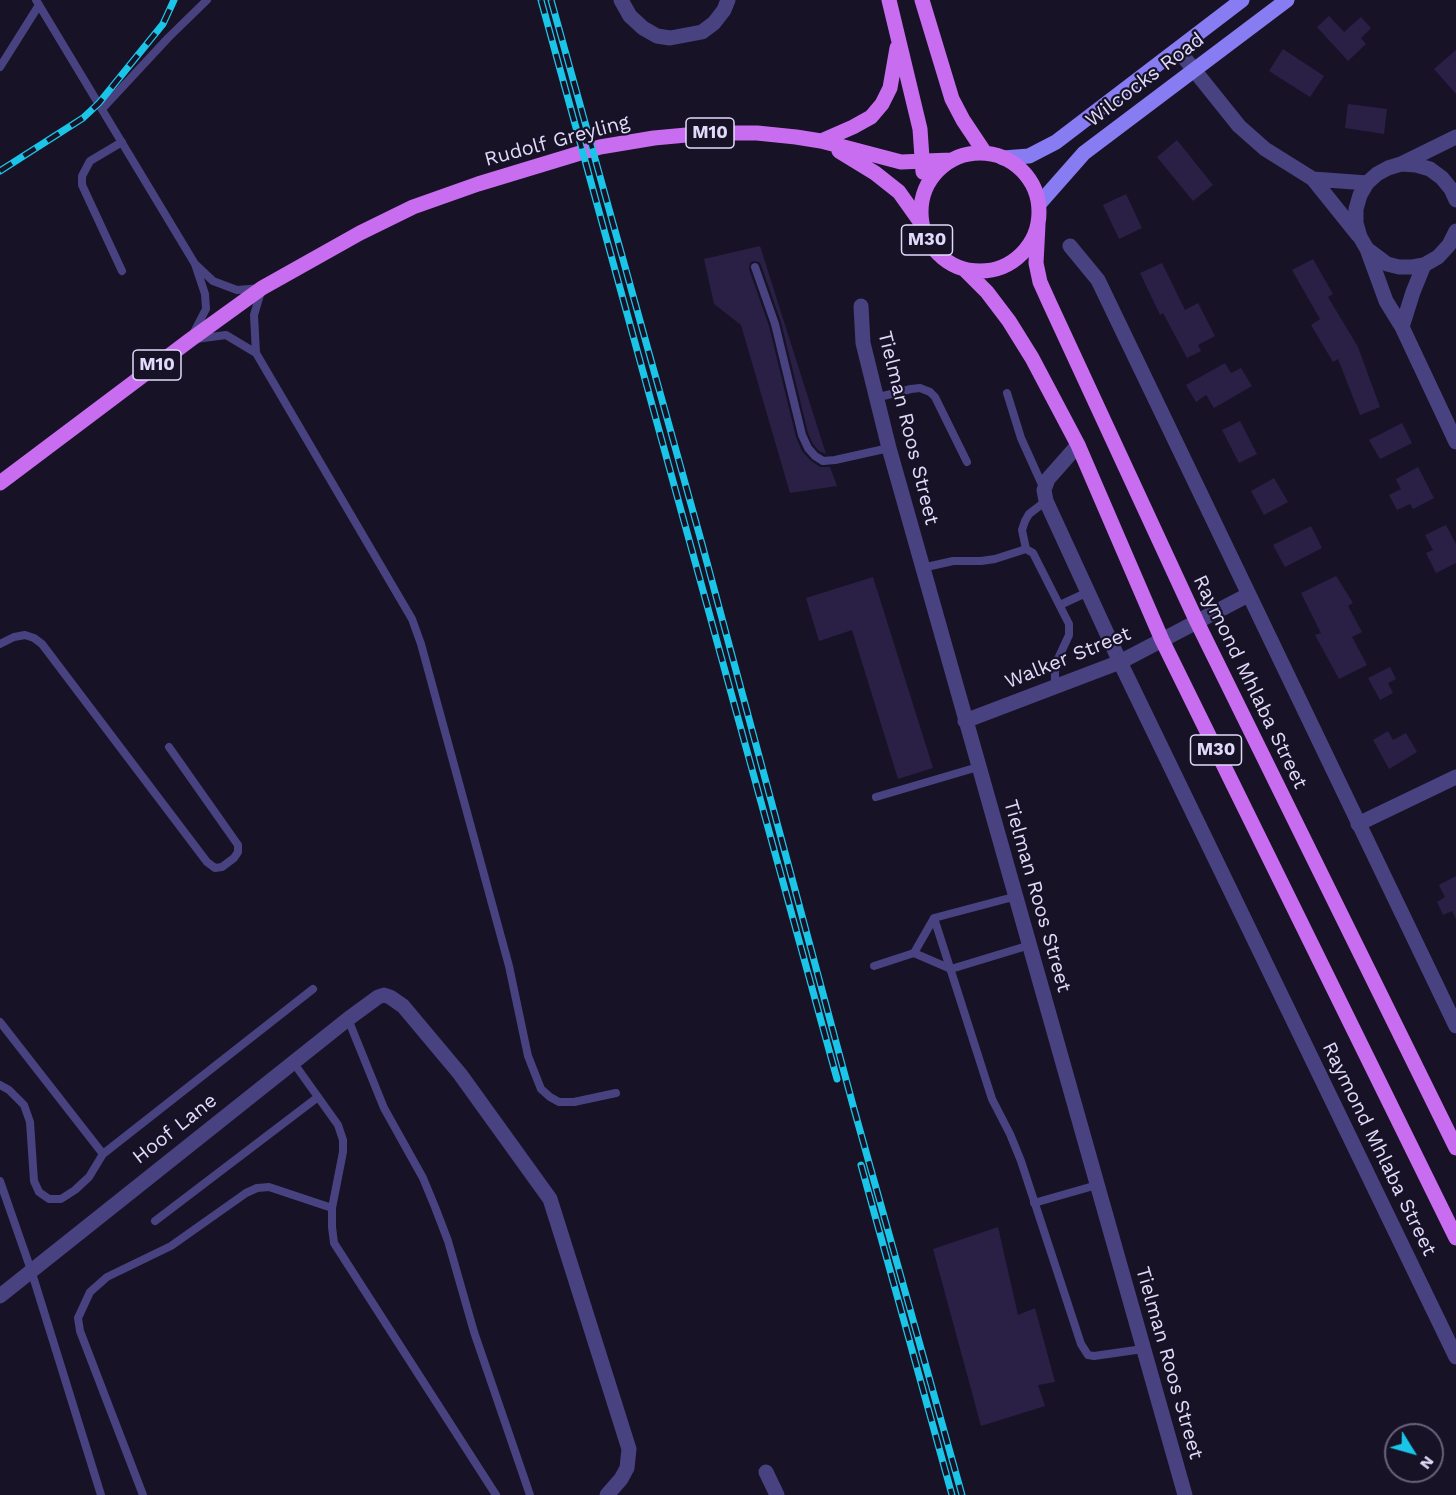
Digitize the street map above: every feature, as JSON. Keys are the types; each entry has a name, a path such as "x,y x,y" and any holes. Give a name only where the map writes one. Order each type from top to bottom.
{"main road":[{"name":"Raymond Mhlaba Street","path":"889,0 920,129 924,193 921,209 922,225 927,240 937,254 950,264 965,270 984,272 1003,267 1019,257 1031,242 1038,225"},
{"path":"922,0 952,99 963,120 986,153"},
{"path":"820,141 871,117 882,104 890,88 898,35"},
{"name":"Rudolf Greyling","path":"262,288 360,233 413,207 549,161 600,147 654,138 708,134 757,134 820,141 901,162 951,160"},
{"name":"Rudolf Greyling","path":"820,141 875,173 899,192 922,225"},
{"name":"Raymond Mhlaba Street","path":"951,160 968,154 986,153 1004,158 1020,169 1033,185 1039,204 1036,263 1040,282 1197,622 1456,1148"},
{"path":"924,193 932,178 951,160"},
{"name":"Raymond Mhlaba Street","path":"965,270 987,292 1009,321 1032,358 1078,445 1162,640 1456,1238"},
{"name":"M10","path":"0,483 190,339 262,288"}],"street":[{"path":"621,0 630,16 643,28 657,36 670,38 681,38 702,32 714,23 728,0"},
{"name":"Wilcocks Road","path":"1004,158 1029,156 1056,142 1242,0"},
{"name":"Wilcocks Road","path":"1039,204 1084,153 1287,0"},
{"path":"1178,50 1239,126 1265,149 1313,179 1363,243 1387,264 1406,267 1424,265 1438,257 1454,241"},
{"path":"1456,137 1401,165 1377,174 1367,183 1356,209 1356,223 1382,292 1402,327 1456,442"},
{"path":"1401,165 1416,165 1430,169 1454,188"},
{"path":"1313,179 1367,183"},
{"name":"Raymond Mhlaba Street","path":"1070,246 1098,280 1456,1026"},
{"path":"1402,327 1424,265"},
{"name":"Tielman Roos Street","path":"861,306 863,343 875,398 1185,1495"},
{"path":"1045,496 1048,479 1078,445"},
{"name":"Raymond Mhlaba Street","path":"1045,496 1120,662 1456,1357"},
{"name":"Walker Street","path":"965,721 1120,662 1248,595"},
{"path":"1358,824 1456,777"},
{"name":"Hoof Lane","path":"0,1296 293,1062 348,1019 384,995 397,1001 430,1035 467,1082 550,1199 629,1449 627,1468 607,1495"},
{"path":"766,1472 777,1495"}],"lane":[{"path":"102,109 207,0"},
{"path":"0,67 37,3 195,264 205,294 206,309 190,339"},
{"path":"122,142 90,161 82,176 82,185 122,271"},
{"path":"195,264 213,281 237,290 262,288 254,315 256,353 412,619 422,644 509,966 528,1056 541,1089 559,1102 574,1102 616,1093"},
{"path":"755,267 775,324 802,435 808,448 814,456 823,461 889,448"},
{"path":"190,339 226,335 256,353"},
{"path":"875,398 920,388 930,392 935,397 967,462"},
{"path":"1007,393 1021,438 1045,496 1025,521 1022,530 1026,549"},
{"path":"922,568 953,561 995,559 1026,549 1034,553 1068,624 1069,635 1057,661 1055,687"},
{"path":"1060,605 1088,592"},
{"path":"0,644 14,637 25,635 42,644 207,862 215,868 222,867 234,858 238,852 238,845 170,747"},
{"path":"876,797 978,767"},
{"path":"914,953 934,918 1017,897"},
{"path":"934,918 992,1099 1017,1152 1084,1350 1088,1355 1094,1356 1143,1349"},
{"path":"874,966 914,953 951,969 1030,945"},
{"path":"0,1085 9,1090 24,1105 30,1122 34,1181 39,1192 49,1199 62,1199 89,1177 103,1154 313,989"},
{"path":"348,1019 384,1108 423,1178 435,1207 448,1241 474,1332 530,1495"},
{"path":"0,1022 103,1154"},
{"path":"293,1062 338,1125 343,1140 343,1152 332,1208 334,1243 496,1495"},
{"path":"155,1221 318,1097"},
{"path":"0,1181 31,1270 101,1495"},
{"path":"1034,1203 1097,1185"},
{"path":"143,1495 80,1331 78,1318 90,1292 107,1277 171,1246 246,1193 257,1188 269,1187 332,1208"}],"building":[{"path":"1329,16 1344,32 1361,17 1371,28 1361,38 1366,44 1348,61 1317,27"},
{"path":"1283,49 1324,76 1310,97 1269,71"},
{"path":"1456,50 1456,94 1434,69"},
{"path":"1348,104 1387,109 1384,134 1345,128"},
{"path":"1177,140 1213,185 1193,201 1157,157"},
{"path":"1126,194 1142,228 1119,239 1103,205"},
{"path":"760,246 826,454 819,451 813,444 808,433 781,322 761,265 753,261 749,269 769,326 796,437 802,451 810,460 820,467 830,467 837,486 790,493 741,325 714,304 704,259"},
{"path":"1313,259 1333,294 1328,297 1358,347 1380,407 1360,415 1338,359 1333,362 1311,325 1320,319 1292,270"},
{"path":"1162,263 1185,310 1198,303 1215,336 1198,345 1201,351 1187,358 1163,313 1160,315 1140,273"},
{"path":"1225,363 1231,373 1241,368 1252,386 1214,408 1206,395 1196,402 1186,385"},
{"path":"1240,421 1257,454 1239,463 1222,430"},
{"path":"1402,423 1412,443 1380,459 1369,440"},
{"path":"1418,467 1434,498 1413,509 1410,504 1397,510 1389,495 1401,489 1396,479"},
{"path":"1274,478 1288,502 1264,515 1251,491"},
{"path":"1446,525 1456,544 1456,563 1436,573 1426,553 1433,550 1425,535"},
{"path":"1311,526 1322,548 1285,567 1273,545"},
{"path":"1336,576 1353,603 1348,606 1362,632 1352,637 1367,665 1339,679 1315,635 1321,633 1301,593"},
{"path":"873,577 933,768 898,779 852,630 819,641 806,598"},
{"path":"1390,667 1396,679 1388,683 1393,693 1380,700 1368,678"},
{"path":"1388,731 1393,740 1406,733 1417,752 1389,769 1373,740"},
{"path":"1456,876 1456,919 1452,911 1443,915 1437,902 1445,897 1439,885"},
{"path":"998,1227 1018,1315 1035,1308 1055,1382 1038,1385 1045,1406 981,1426 933,1249"}],"railway":[{"path":"0,171 83,118 99,103 163,24 174,0"},
{"path":"541,0 837,1079"},
{"path":"551,0 702,544 854,1109 962,1495"},
{"path":"861,1165 952,1495"}]}
